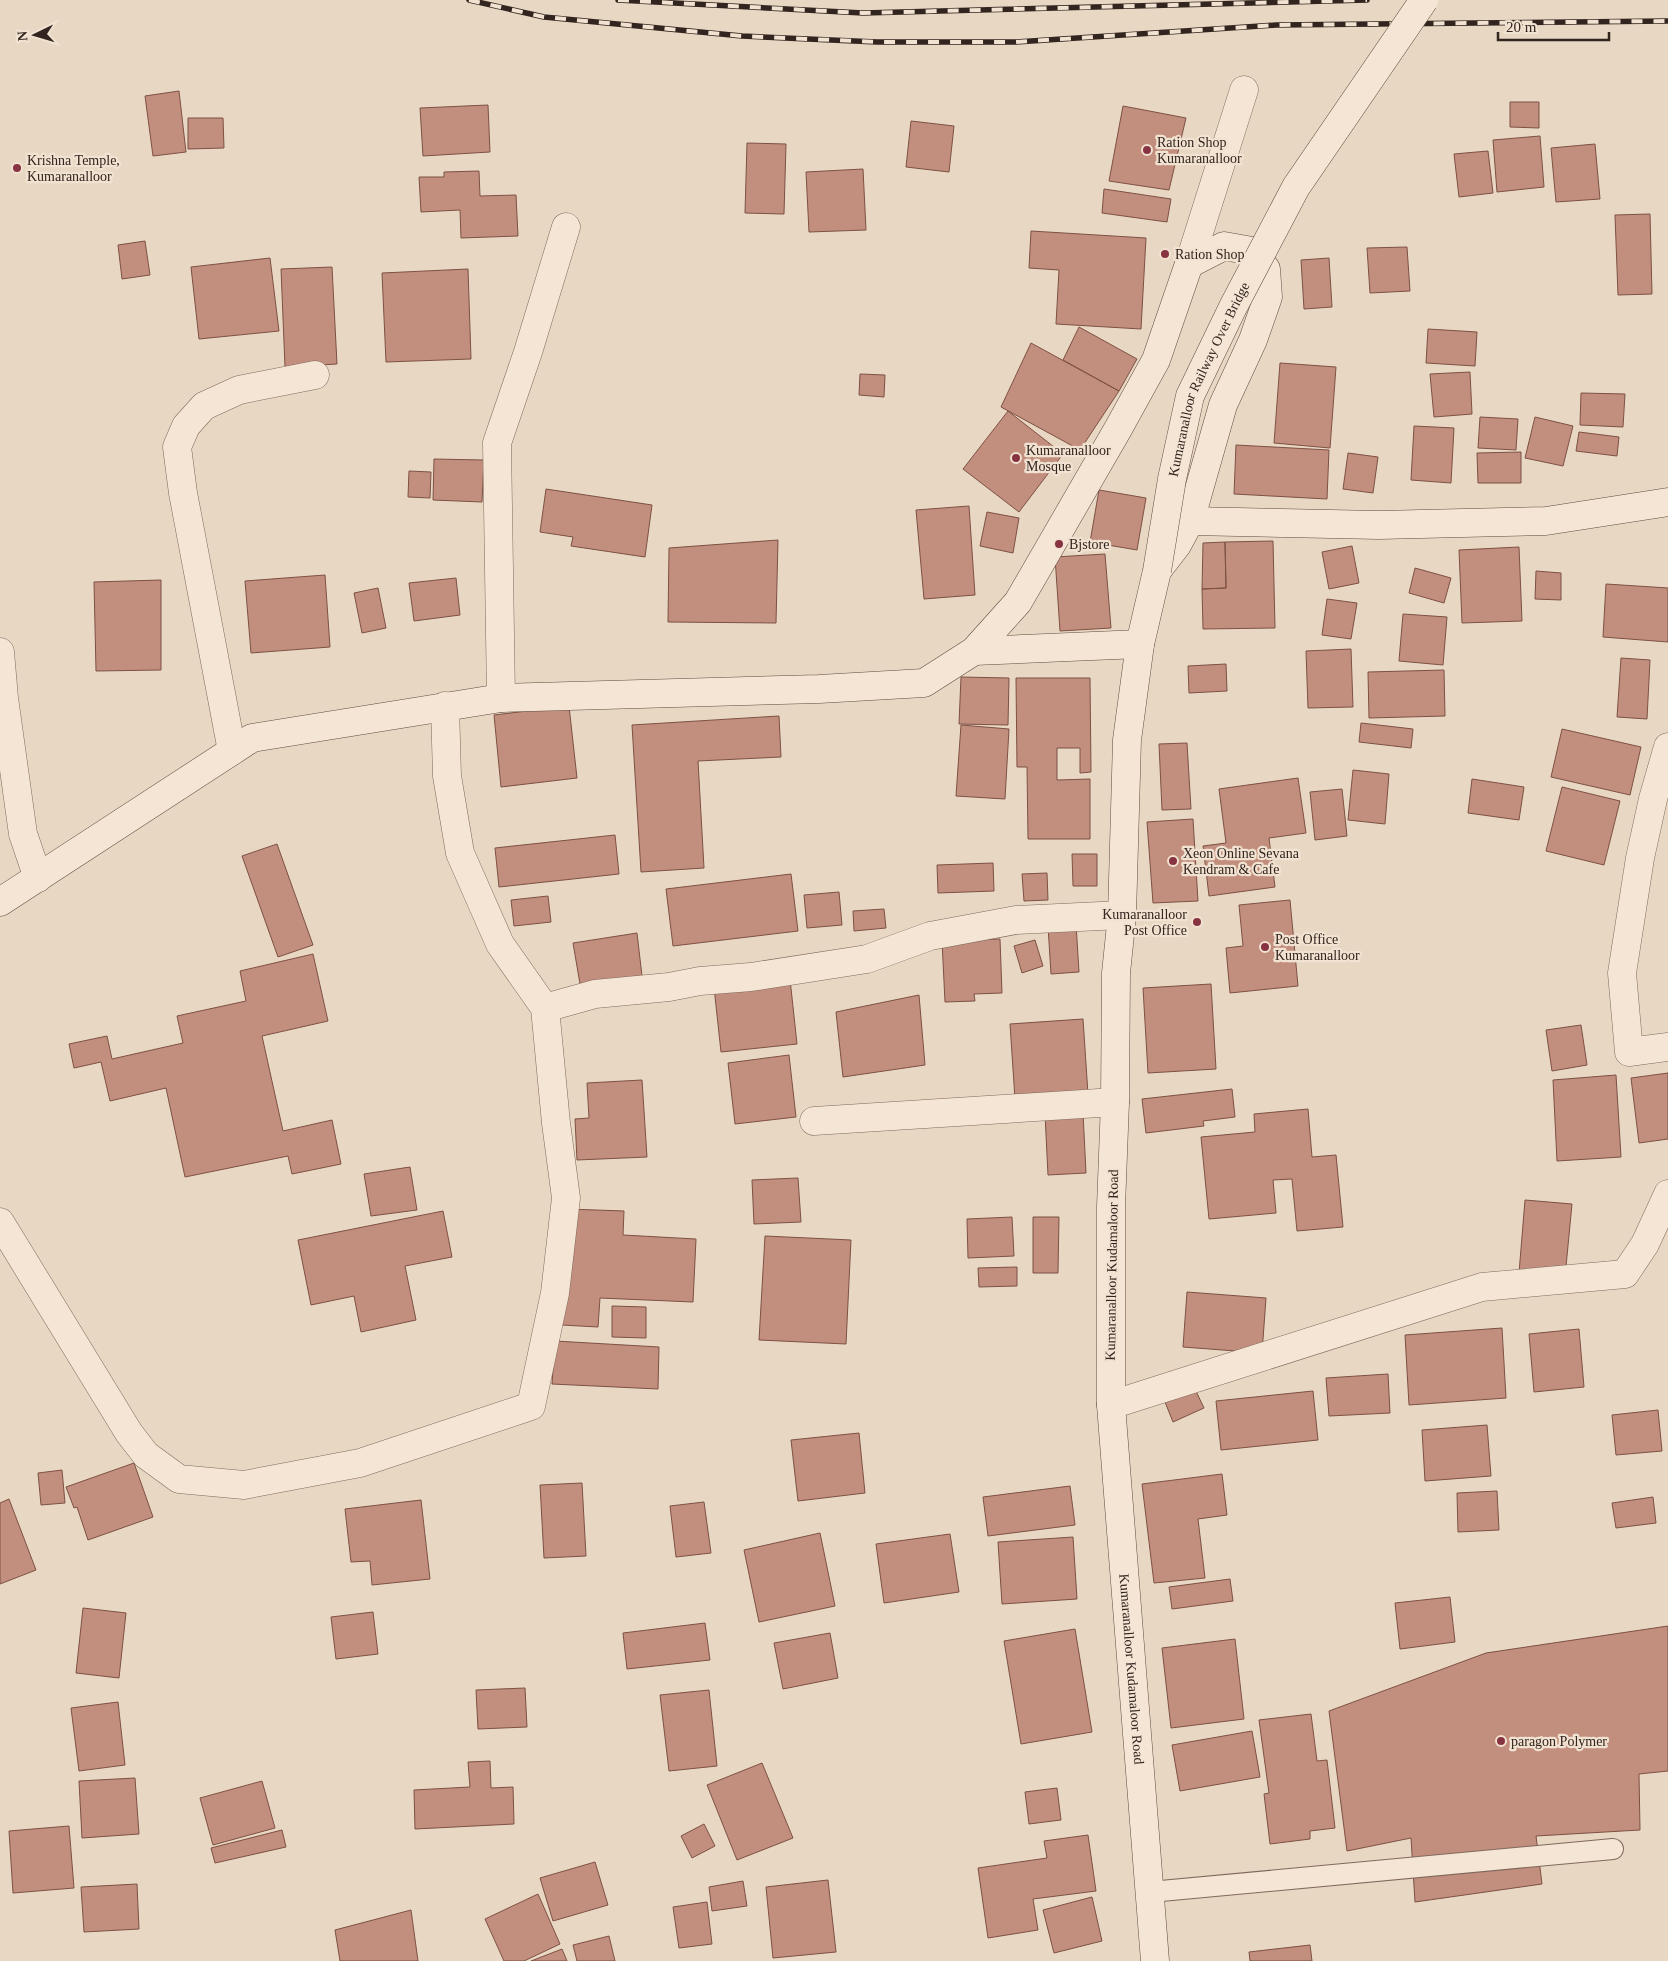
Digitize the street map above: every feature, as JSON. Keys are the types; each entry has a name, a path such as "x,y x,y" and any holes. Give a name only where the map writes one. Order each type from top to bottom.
{"street":[{"name":"Kumaranalloor Railway Over Bridge","path":"1157,571 1172,478 1190,396 1232,307 1296,187 1424,0"},
{"path":"0,902 252,738 501,698 819,690 924,683 974,652 1018,602 1156,360 1189,264 1244,90"},
{"path":"501,698 497,443 528,352 566,227"},
{"path":"1157,571 1177,546 1190,521 1223,405 1253,340 1268,297 1266,269 1252,251 1224,246 1189,264"},
{"path":"232,751 183,493 177,447 186,426 204,406 239,390 314,375"},
{"path":"1190,521 1380,525 1546,521 1668,502"},
{"name":"Kumaranalloor Kudamaloor Road","path":"1155,1961 1111,1404 1111,1207 1115,1102 1116,974 1122,915 1127,740 1140,644 1157,571"},
{"path":"974,652 1140,644"},
{"path":"0,652 4,698 23,834 38,878"},
{"path":"0,1222 129,1433 146,1455 179,1479 244,1485 360,1463 531,1406 555,1293 566,1198 556,1123 545,1008 500,944 460,853 447,776 445,706"},
{"path":"1668,747 1653,799 1640,858 1622,973 1629,1052 1668,1047"},
{"path":"545,1008 595,994 750,977 867,959 930,936 1016,920 1122,915"},
{"path":"814,1120 1115,1102"},
{"path":"1111,1404 1321,1336 1482,1287 1625,1274 1645,1244 1668,1194"}],"lane":[{"path":"1150,1892 1612,1849"}],"building":[{"path":"179,91 186,152 153,156 145,96"},
{"path":"1510,102 1539,102 1539,128 1510,127"},
{"path":"488,105 490,152 423,156 420,108"},
{"name":"Ration Shop Kumaranalloor","path":"1123,106 1186,118 1169,190 1109,181"},
{"path":"188,118 223,118 224,148 188,149"},
{"path":"911,121 954,126 949,172 906,167"},
{"path":"1540,136 1544,187 1497,192 1493,140"},
{"path":"747,143 786,144 784,214 745,213"},
{"path":"1595,144 1600,199 1556,202 1551,148"},
{"path":"1488,151 1493,193 1459,197 1454,154"},
{"path":"863,169 866,230 809,232 806,172"},
{"path":"479,171 480,196 516,195 518,236 461,238 460,210 421,212 419,177 444,177 444,172"},
{"path":"1104,189 1171,199 1167,222 1102,213"},
{"path":"1650,214 1652,294 1618,295 1615,215"},
{"path":"1031,231 1146,238 1141,329 1056,324 1059,270 1029,268"},
{"path":"145,241 150,275 122,279 118,245"},
{"path":"1407,247 1410,291 1370,293 1367,248"},
{"path":"270,258 279,331 199,339 191,267"},
{"path":"1329,258 1332,307 1304,309 1301,260"},
{"path":"332,267 337,364 285,367 281,269"},
{"path":"468,269 471,359 386,362 382,273"},
{"path":"1079,327 1137,359 1119,391 1063,360"},
{"path":"1428,329 1477,332 1475,366 1426,363"},
{"path":"1031,343 1119,391 1080,450 1001,407"},
{"path":"1280,363 1336,367 1330,448 1274,443"},
{"path":"1470,372 1472,414 1434,417 1430,374"},
{"path":"860,374 885,375 884,397 859,395"},
{"path":"1581,393 1625,394 1623,427 1580,425"},
{"name":"Kumaranalloor Mosque","path":"1008,411 1063,454 1019,512 963,469"},
{"path":"1480,417 1518,419 1516,450 1478,448"},
{"path":"1535,417 1573,426 1563,466 1525,458"},
{"path":"1414,426 1454,428 1451,483 1411,480"},
{"path":"1579,432 1619,437 1617,456 1576,451"},
{"path":"1236,445 1329,450 1327,499 1234,494"},
{"path":"1521,452 1521,483 1478,483 1477,453"},
{"path":"1348,453 1378,457 1373,493 1343,489"},
{"path":"434,459 484,460 482,502 433,500"},
{"path":"409,471 431,472 430,498 408,497"},
{"path":"546,489 652,505 645,557 571,546 573,537 540,532"},
{"path":"1099,490 1146,498 1137,550 1090,542"},
{"path":"969,506 975,595 924,599 916,510"},
{"path":"987,512 1019,518 1013,553 980,546"},
{"path":"778,540 776,623 668,622 669,548"},
{"path":"1273,541 1275,628 1203,629 1202,589 1226,588 1225,542"},
{"path":"1225,542 1226,588 1202,589 1203,543"},
{"path":"1352,546 1359,583 1329,589 1322,552"},
{"path":"1519,547 1522,621 1462,623 1459,550"},
{"path":"1105,554 1111,628 1060,631 1055,557"},
{"path":"1415,568 1451,578 1444,603 1409,593"},
{"path":"1536,571 1561,573 1561,600 1535,599"},
{"path":"325,575 330,647 251,653 245,581"},
{"path":"456,578 460,615 414,621 409,583"},
{"path":"161,580 161,670 96,671 94,582"},
{"path":"1606,584 1668,588 1668,642 1603,637"},
{"path":"378,588 386,628 362,633 354,593"},
{"path":"1327,599 1357,603 1351,639 1322,635"},
{"path":"1403,614 1447,617 1443,665 1399,661"},
{"path":"1351,649 1353,707 1308,708 1306,651"},
{"path":"1621,658 1650,660 1647,719 1617,717"},
{"path":"1226,664 1227,691 1189,693 1188,666"},
{"path":"1444,670 1445,716 1369,718 1368,672"},
{"path":"961,677 1009,678 1008,725 959,724"},
{"path":"1016,678 1090,678 1091,772 1080,773 1080,748 1057,748 1057,780 1090,779 1090,839 1028,839 1027,767 1017,767"},
{"path":"569,706 577,778 501,787 494,715"},
{"path":"779,716 781,757 698,761 704,868 641,872 632,725"},
{"path":"1361,723 1413,729 1411,748 1359,742"},
{"path":"961,725 1009,729 1005,799 956,796"},
{"path":"1562,729 1641,747 1630,795 1551,777"},
{"path":"1187,743 1191,809 1162,810 1159,744"},
{"path":"1353,770 1389,774 1385,824 1348,820"},
{"path":"1298,778 1306,833 1269,838 1275,887 1209,896 1203,846 1226,843 1219,789"},
{"path":"1472,779 1524,787 1519,820 1468,813"},
{"path":"1562,787 1620,801 1604,865 1546,851"},
{"path":"1342,789 1347,836 1315,840 1310,792"},
{"name":"Xeon Online Sevana Kendram & Cafe","path":"1193,819 1198,901 1153,903 1147,822"},
{"path":"615,835 619,874 499,887 495,848"},
{"path":"277,844 313,945 278,957 242,856"},
{"path":"1072,854 1097,854 1097,886 1073,886"},
{"path":"993,863 994,891 938,893 937,865"},
{"path":"1047,873 1048,900 1024,901 1022,874"},
{"path":"791,874 798,931 673,946 666,889"},
{"path":"839,892 842,925 807,928 804,895"},
{"path":"548,896 551,922 514,926 511,900"},
{"name":"Post Office Kumaranalloor","path":"1290,900 1298,986 1230,993 1226,948 1243,946 1239,905"},
{"path":"884,909 886,928 854,931 853,911"},
{"path":"1076,924 1079,972 1051,974 1048,926"},
{"path":"637,933 642,976 580,984 573,943"},
{"path":"1000,939 1002,993 974,994 975,1001 945,1002 942,941"},
{"path":"1035,940 1043,966 1022,973 1014,946"},
{"path":"313,954 328,1021 262,1036 283,1131 332,1120 341,1164 292,1174 288,1156 185,1177 166,1088 110,1101 101,1062 74,1068 69,1044 107,1036 112,1059 183,1043 177,1016 246,1001 240,971"},
{"path":"790,979 797,1044 721,1052 714,987"},
{"path":"1211,984 1216,1069 1148,1073 1143,988"},
{"path":"919,995 925,1065 843,1077 836,1012"},
{"path":"1083,1019 1088,1094 1015,1099 1010,1024"},
{"path":"1581,1025 1587,1065 1552,1071 1546,1030"},
{"path":"789,1055 796,1117 735,1124 728,1063"},
{"path":"1668,1073 1668,1139 1639,1143 1631,1078"},
{"path":"1616,1075 1621,1157 1557,1161 1553,1080"},
{"path":"642,1080 647,1157 577,1160 575,1119 589,1118 587,1083"},
{"path":"1232,1089 1235,1117 1203,1121 1204,1126 1146,1133 1142,1099"},
{"path":"1308,1109 1312,1157 1336,1155 1343,1227 1297,1231 1292,1179 1273,1180 1276,1213 1209,1219 1201,1137 1255,1132 1254,1114"},
{"path":"1083,1113 1086,1173 1048,1175 1045,1114"},
{"path":"410,1167 417,1210 371,1216 364,1174"},
{"path":"798,1178 801,1222 754,1224 752,1180"},
{"path":"1525,1200 1572,1204 1565,1277 1519,1273"},
{"path":"568,1209 624,1211 623,1235 696,1239 693,1302 600,1298 598,1327 562,1325"},
{"path":"443,1211 452,1257 405,1266 416,1320 361,1332 354,1296 311,1305 298,1240"},
{"path":"1012,1217 1014,1256 968,1258 967,1219"},
{"path":"1033,1217 1059,1217 1058,1273 1033,1273"},
{"path":"765,1236 851,1240 846,1344 759,1340"},
{"path":"1017,1267 1017,1286 979,1287 978,1268"},
{"path":"1187,1292 1266,1298 1262,1353 1183,1347"},
{"path":"612,1306 646,1307 646,1338 612,1337"},
{"path":"1502,1328 1506,1398 1409,1405 1405,1335"},
{"path":"1579,1329 1584,1387 1534,1392 1529,1334"},
{"path":"555,1341 659,1347 658,1389 552,1384"},
{"path":"1388,1374 1390,1413 1329,1416 1326,1378"},
{"path":"1195,1389 1204,1408 1173,1422 1165,1402"},
{"path":"1313,1391 1318,1440 1221,1450 1216,1401"},
{"path":"1658,1410 1662,1451 1616,1455 1612,1415"},
{"path":"1487,1425 1491,1476 1425,1481 1422,1430"},
{"path":"859,1433 865,1493 798,1501 791,1440"},
{"path":"134,1463 153,1517 88,1540 77,1507 74,1508 66,1487"},
{"path":"62,1470 65,1503 41,1505 38,1473"},
{"path":"1222,1474 1227,1515 1198,1519 1205,1578 1154,1583 1142,1484"},
{"path":"582,1483 586,1556 544,1558 540,1485"},
{"path":"1070,1486 1075,1525 988,1536 983,1497"},
{"path":"1497,1491 1499,1530 1458,1532 1457,1493"},
{"path":"1653,1497 1656,1523 1616,1528 1612,1503"},
{"path":"9,1499 36,1570 0,1584 0,1503"},
{"path":"421,1500 430,1579 372,1585 370,1561 351,1562 345,1509"},
{"path":"704,1502 711,1553 676,1557 670,1506"},
{"path":"820,1533 835,1606 759,1622 744,1550"},
{"path":"950,1534 959,1592 884,1603 876,1544"},
{"path":"1073,1537 1077,1599 1002,1604 998,1542"},
{"path":"1230,1579 1233,1601 1172,1609 1169,1587"},
{"path":"1450,1597 1455,1642 1400,1649 1395,1603"},
{"path":"83,1608 126,1613 119,1678 76,1673"},
{"path":"373,1612 378,1654 336,1659 331,1617"},
{"path":"705,1623 710,1660 627,1669 623,1633"},
{"name":"paragon Polymer","path":"1668,1626 1668,1771 1639,1774 1640,1830 1536,1836 1542,1884 1415,1902 1411,1838 1347,1851 1329,1711 1486,1653"},
{"path":"1075,1629 1092,1732 1021,1744 1004,1641"},
{"path":"830,1633 838,1678 783,1689 774,1643"},
{"path":"1235,1639 1244,1719 1171,1728 1162,1648"},
{"path":"525,1688 527,1727 478,1729 476,1690"},
{"path":"709,1690 717,1766 669,1771 660,1695"},
{"path":"118,1702 125,1765 79,1771 71,1708"},
{"path":"1311,1714 1317,1761 1327,1760 1335,1828 1310,1831 1310,1839 1270,1844 1264,1794 1269,1793 1259,1720"},
{"path":"1252,1731 1260,1777 1180,1791 1172,1745"},
{"path":"490,1761 491,1788 513,1787 514,1824 415,1829 414,1790 470,1787 468,1762"},
{"path":"762,1763 793,1838 737,1860 707,1785"},
{"path":"135,1778 139,1834 82,1838 79,1781"},
{"path":"262,1781 275,1828 213,1845 200,1798"},
{"path":"1057,1788 1061,1820 1029,1824 1025,1792"},
{"path":"704,1824 715,1846 692,1858 681,1836"},
{"path":"69,1826 74,1888 13,1893 9,1831"},
{"path":"282,1830 286,1847 215,1863 211,1848"},
{"path":"1088,1835 1096,1891 1033,1899 1038,1930 988,1938 978,1868 1047,1858 1044,1841"},
{"path":"595,1862 608,1905 553,1921 540,1878"},
{"path":"828,1880 836,1952 773,1958 766,1887"},
{"path":"743,1881 747,1906 712,1911 709,1887"},
{"path":"137,1884 139,1929 84,1932 81,1887"},
{"path":"538,1894 560,1944 524,1961 504,1961 485,1919"},
{"path":"1092,1897 1102,1941 1054,1953 1043,1910"},
{"path":"707,1902 712,1944 679,1948 673,1907"},
{"path":"411,1910 418,1961 340,1961 335,1930"},
{"path":"609,1936 615,1961 577,1961 573,1945"},
{"path":"1310,1945 1312,1961 1250,1961 1249,1952"},
{"path":"562,1949 567,1961 531,1961"}],"railway":[{"path":"469,0 544,17 742,36 877,42 1016,42 1276,25 1668,21"},
{"path":"618,0 863,13 1367,0"}],"place":[{"name":"Ration Shop Kumaranalloor","path":"1147,150"},
{"name":"Krishna Temple, Kumaranalloor","path":"17,168"},
{"name":"Ration Shop","path":"1165,254"},
{"name":"Kumaranalloor Mosque","path":"1016,458"},
{"name":"Bjstore","path":"1059,544"},
{"name":"Xeon Online Sevana Kendram & Cafe","path":"1173,861"},
{"name":"Kumaranalloor Post Office","path":"1197,922"},
{"name":"Post Office Kumaranalloor","path":"1265,947"},
{"name":"paragon Polymer","path":"1501,1741"}]}
